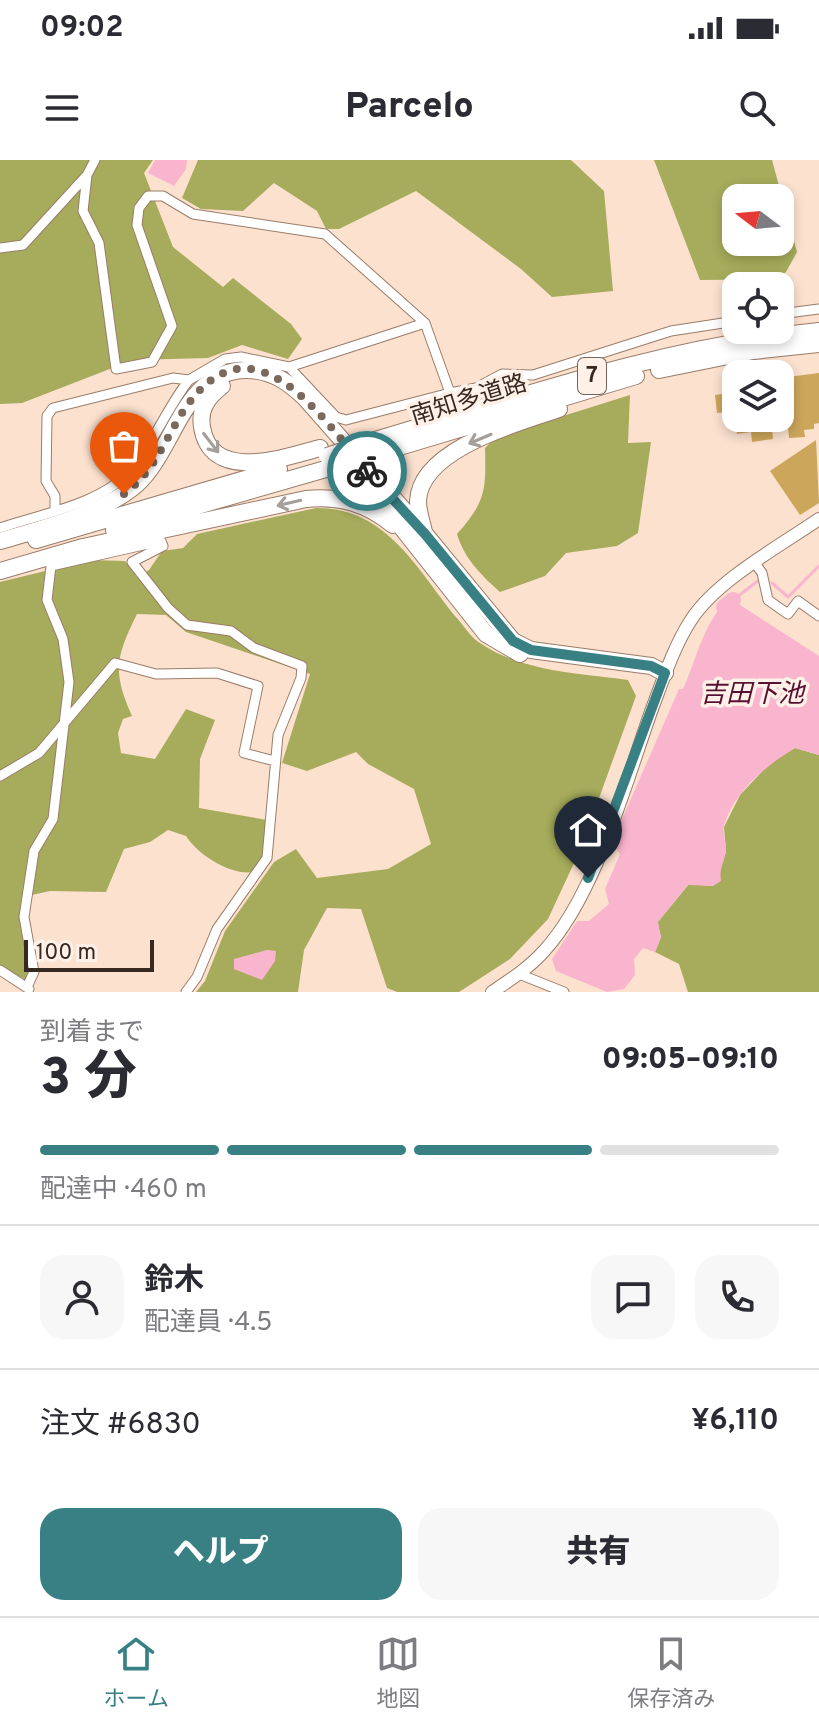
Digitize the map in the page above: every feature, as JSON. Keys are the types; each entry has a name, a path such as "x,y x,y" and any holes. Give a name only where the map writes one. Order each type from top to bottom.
{"highway":[{"name":"南知多道路","path":"368,445 453,417 693,351 819,331"},
{"name":"南知多道路","path":"0,550 368,445 655,371 753,351 819,344"},
{"path":"0,541 104,505 124,494 150,471 196,394 213,381 240,370 276,375 294,388 417,537 486,634 513,653 650,675 665,673"},
{"path":"417,537 418,500 423,482 446,457 515,425 648,380 655,371"},
{"path":"327,457 259,463 223,457 202,432 202,409 216,390 240,379 258,379 290,393 417,537"},
{"name":"南知多道路","path":"0,564 327,457"},
{"path":"0,571 83,547 322,497 360,504 417,537"}],"main road":[{"path":"492,992 544,952 573,909 610,825 665,673 691,619 712,597 755,563 819,519"}],"street":[{"path":"0,248 23,245 87,175 95,160"},
{"path":"87,175 83,211 99,243 116,369 152,362 172,326 137,225 139,208 148,196 163,196 193,214 325,234 425,323 450,393"},
{"path":"794,312 819,309"},
{"path":"0,528 103,491 129,472 189,380 225,359 241,357 289,367 425,323"},
{"path":"289,367 336,417 346,420 476,388 502,374 533,375 671,331 722,323"},
{"path":"132,365 136,387"},
{"path":"55,509 55,496 46,481 47,416 53,408 173,378 189,380"},
{"path":"0,970 29,990 34,972 24,917 34,851 53,819 69,682 63,639 47,600 51,566 161,541 163,546 132,562 168,608 187,625 231,631 254,648 302,666 301,678 278,735 273,820 267,858 217,929 197,977 186,992"},
{"path":"755,563 762,573 768,600 788,614 798,601 819,616"},
{"path":"0,776 39,753 115,663 156,674 217,673 258,686 244,753 275,761"},
{"path":"519,974 564,992"}],"green space":[{"path":"0,160 153,160 144,173 173,247 223,287 233,278 291,324 302,339 288,359 242,345 208,358 133,360 22,403 0,404"},
{"path":"198,160 571,160 604,191 613,291 552,297 521,269 416,191 339,229 326,229 317,211 274,183 243,211 201,209 182,198"},
{"path":"654,160 772,160 779,184 722,184 722,256 794,256 794,241 797,252 786,272 722,272 722,280 700,280"},
{"path":"630,395 628,443 651,442 638,533 617,546 566,553 545,576 500,592 474,566 457,534 474,513 482,495 485,448 496,437"},
{"path":"316,508 340,510 380,529 412,560 473,637 496,653 552,670 628,680 636,696 581,848 548,919 510,959 459,992 397,992 387,988 361,909 327,908 304,950 298,992 196,992 205,981 225,931 274,862 296,849 317,878 388,869 431,844 414,789 368,764 356,752 307,771 282,763 310,674 186,632 166,615 137,614 119,664 121,687 132,716 123,719 118,733 121,753 155,759 186,709 215,720 200,759 199,808 267,820 263,854 254,872 235,871 207,857 186,836 168,830 150,842 124,849 106,892 50,891 23,897 31,969 26,980 0,966 0,582 90,560 125,561 137,577 149,570 162,551 183,548 197,534"},
{"path":"795,748 819,755 819,992 688,992 679,964 655,952 661,937 657,923 689,884 713,886 726,852 724,827 740,795 770,763"}],"water":[{"path":"155,160 187,160 186,169 174,186 148,173"},
{"name":"吉田下池","path":"737,603 819,656 819,755 795,748 763,771 743,791 724,826 726,851 721,881 713,886 688,885 658,922 661,937 655,952 643,948 634,959 635,975 624,989 607,992 556,971 552,959 577,921 589,921 609,904 605,889 620,854 612,842 709,626 722,605 726,609"},
{"path":"267,950 276,951 275,961 262,980 234,969 234,959"}],"building":[{"path":"819,373 819,423 814,424 814,429 804,430 805,437 789,438 788,432 794,432 794,376"},
{"path":"722,394 722,412 717,413 715,395"},
{"path":"751,432 772,432 773,439 752,442"},
{"path":"816,440 819,503 800,515 770,471"}],"waterway":[{"path":"772,583 788,597 819,566"},
{"path":"733,600 759,580"},
{"path":"724,607 733,600"}],"way so far":[{"path":"124,494 150,471 196,394 213,381 240,370 265,372 287,381 323,417 367,471"}],"route":[{"path":"367,471 425,534 513,641 531,650 651,666 665,673 588,878"}]}
